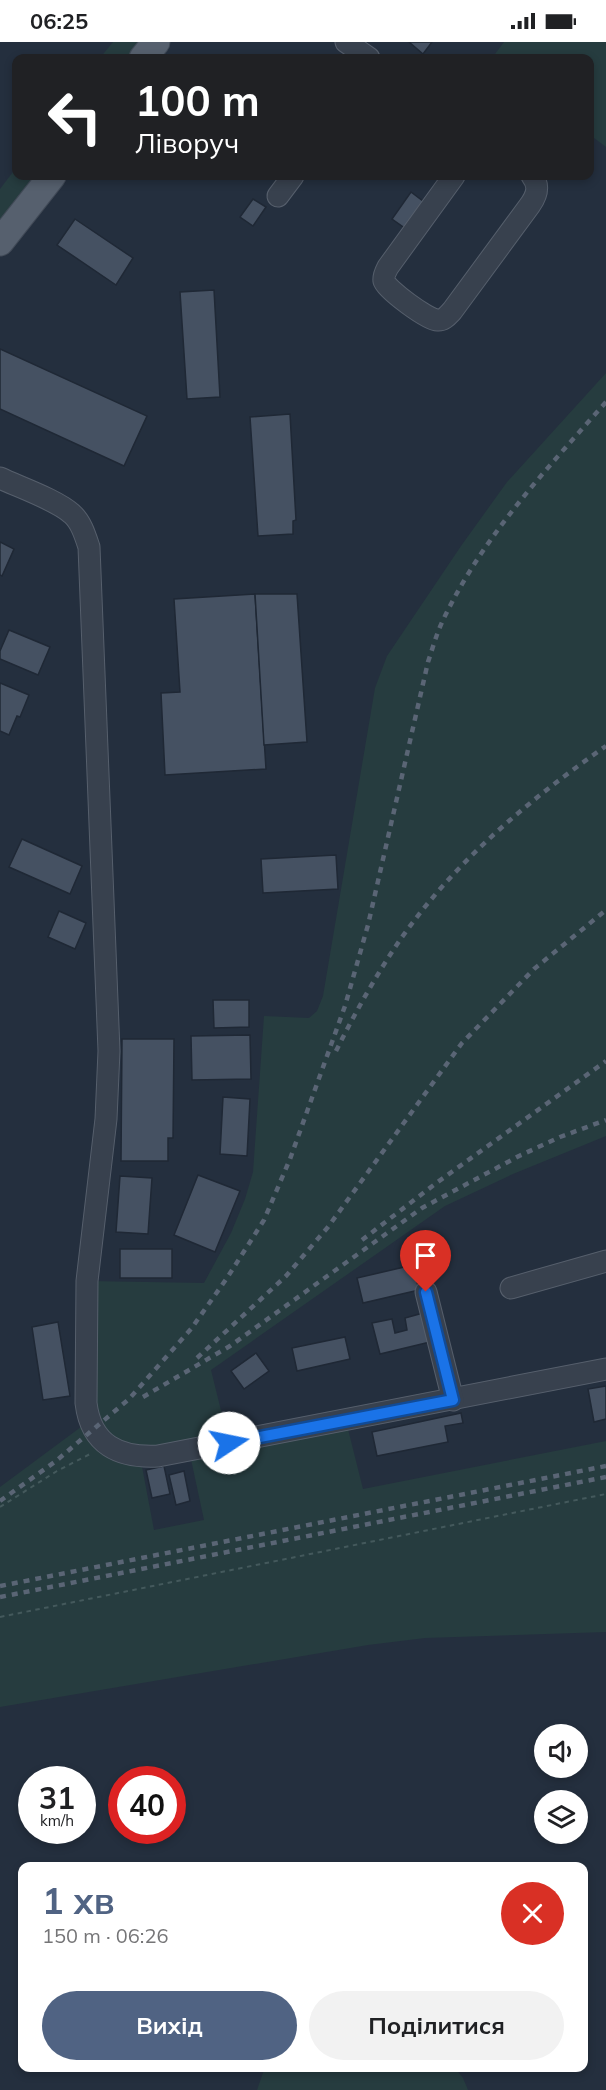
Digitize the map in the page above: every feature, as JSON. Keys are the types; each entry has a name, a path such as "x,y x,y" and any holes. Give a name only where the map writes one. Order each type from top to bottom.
{"main road":[{"path":"146,54 156,42"},
{"path":"0,242 49,180"}],"street":[{"path":"346,42 363,54"},
{"path":"278,196 290,180"},
{"path":"451,180 388,267 384,277 386,285 392,291 436,321 443,319 452,311 530,205 537,190 535,180"},
{"path":"0,478 72,514 82,527 89,547 109,1068 106,1119 87,1281 86,1396 90,1426 94,1434 108,1445 132,1455 158,1456 606,1369"},
{"path":"511,1288 606,1261"},
{"path":"426,1292 453,1400"}],"path":[{"path":"0,1507 57,1471 108,1445"},
{"path":"0,1617 606,1494"}],"green space":[{"path":"113,42 156,42 146,54 103,54"},
{"path":"504,42 606,42 606,147 594,138 594,54 495,54"},
{"path":"12,173 12,180 49,180 0,242 0,189"},
{"path":"606,373 606,1136 513,1174 445,1206 211,1370 229,1443 346,1421 363,1489 606,1441 606,1632 425,1638 368,1645 0,1707 0,1487 89,1421 87,1281 204,1283 231,1233 253,1172 264,1016 309,1018 317,1011 323,996 375,688 387,656 507,482","holes":["189,1450 204,1520 154,1530 140,1456"]},
{"path":"263,2072 458,2072 468,2090 257,2090"}],"building":[{"path":"409,42 432,42 423,54"},
{"path":"411,192 428,205 409,231 392,219"},
{"path":"253,199 266,207 253,226 240,217"},
{"path":"75,219 133,258 116,285 57,245"},
{"path":"214,290 220,397 187,399 180,292"},
{"path":"0,349 147,416 124,466 0,409"},
{"path":"290,414 296,520 293,521 293,534 258,536 250,417"},
{"path":"0,542 14,549 2,576 0,575"},
{"path":"255,594 266,769 165,775 161,693 180,692 174,599"},
{"path":"255,594 297,594 307,742 264,745"},
{"path":"9,630 50,647 38,675 0,659 0,651"},
{"path":"0,683 29,695 9,735 0,731"},
{"path":"22,839 82,866 70,894 9,867"},
{"path":"336,855 338,889 263,893 261,859"},
{"path":"59,911 86,923 75,949 48,937"},
{"path":"213,1000 249,1000 249,1027 214,1028"},
{"path":"250,1035 251,1079 192,1080 191,1036"},
{"path":"122,1039 174,1039 173,1138 168,1138 168,1161 121,1161"},
{"path":"223,1097 250,1099 247,1156 220,1154"},
{"path":"198,1175 240,1191 215,1252 174,1235"},
{"path":"120,1176 152,1178 148,1234 116,1232"},
{"path":"120,1249 172,1249 172,1278 120,1278"},
{"path":"413,1265 419,1290 363,1303 357,1278"},
{"path":"423,1313 430,1342 380,1354 372,1323 392,1319 395,1333 407,1330 405,1318"},
{"path":"58,1322 70,1396 43,1400 32,1327"},
{"path":"345,1337 350,1359 297,1371 292,1348"},
{"path":"256,1353 269,1371 244,1389 231,1371"},
{"path":"606,1386 606,1419 594,1422 588,1389"},
{"path":"461,1413 463,1423 445,1426 448,1442 377,1456 372,1432"},
{"path":"164,1466 170,1494 152,1498 146,1470"},
{"path":"184,1471 190,1501 176,1505 169,1475"}],"railway":[{"path":"0,1501 56,1461 129,1399 191,1329 264,1220 290,1159 345,1006 368,925 428,662 439,629 460,588 497,531 538,479 606,402"},
{"path":"336,1051 366,994 391,953 421,911 469,858 521,810 606,746"},
{"path":"197,1358 286,1276 328,1227 462,1043 534,969 606,910"},
{"path":"362,1240 435,1184 606,1061"},
{"path":"143,1397 230,1346 422,1208 519,1156 560,1137 606,1120"},
{"path":"0,1586 606,1466"},
{"path":"0,1597 606,1477"}],"route":[{"path":"229,1443 453,1400 426,1292"}]}
